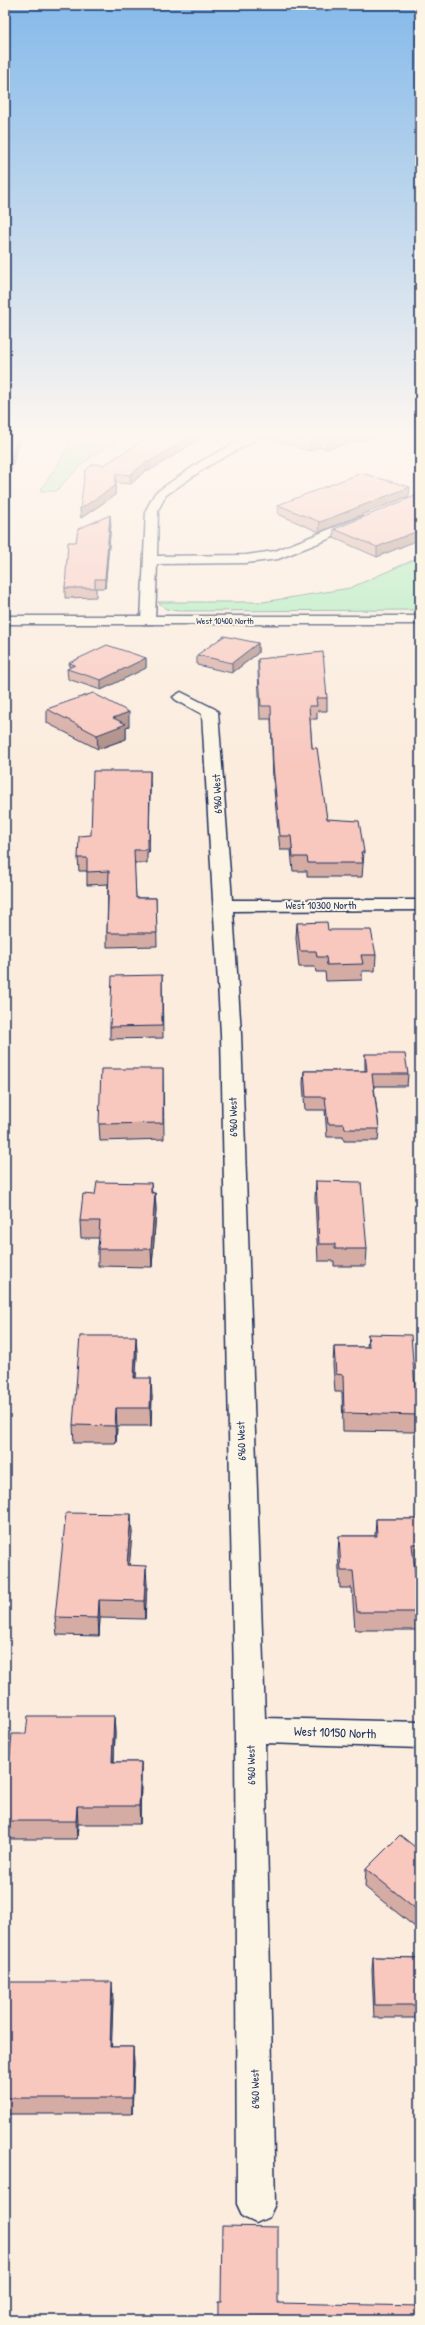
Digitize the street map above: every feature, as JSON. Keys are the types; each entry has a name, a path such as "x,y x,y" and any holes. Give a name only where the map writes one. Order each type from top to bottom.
{"street":[{"path":"148,620 151,546"},
{"path":"150,560 246,560 278,556 303,546"},
{"name":"West 10400 North","path":"5,620 420,620"},
{"name":"6960 West","path":"180,697 210,712 216,778 222,906 233,1073 250,1730 256,2204"},
{"name":"West 10300 North","path":"222,906 420,905"},
{"name":"West 10150 North","path":"250,1730 420,1735"}],"green space":[{"path":"420,557 420,610 178,611 166,609 158,602 263,602 350,588"}],"building":[{"path":"68,546 108,546 105,579 95,579 95,588 65,588"},
{"path":"224,636 258,643 232,663 197,655"},
{"path":"107,645 146,658 101,680 67,669 75,665 69,663"},
{"path":"323,652 327,698 316,698 317,706 309,706 312,748 317,748 327,819 359,821 364,852 361,852 363,863 308,863 307,857 293,857 291,836 280,836 273,766 271,706 261,706 258,659"},
{"path":"93,693 129,712 113,718 126,724 97,735 47,709"},
{"path":"93,771 150,771 149,839 147,840 147,850 134,850 136,898 156,898 157,933 107,933 109,871 87,872 87,858 78,858 79,836 91,835"},
{"path":"327,922 328,930 371,930 376,955 361,955 363,964 327,965 326,957 317,957 316,951 300,951 297,923"},
{"path":"162,975 162,1026 110,1027 112,976"},
{"path":"365,1054 405,1054 408,1074 372,1074 379,1129 345,1129 344,1124 328,1124 325,1097 306,1097 304,1071 367,1071"},
{"path":"101,1069 163,1069 163,1123 99,1124"},
{"path":"316,1181 361,1182 367,1249 335,1249 335,1244 319,1244"},
{"path":"97,1182 151,1183 151,1193 155,1193 151,1249 98,1249 100,1221 80,1221 83,1194 95,1195"},
{"path":"368,1334 411,1335 417,1415 344,1413 343,1375 336,1374 334,1347 369,1347"},
{"path":"80,1336 136,1336 134,1378 151,1378 150,1408 116,1408 115,1426 73,1425"},
{"path":"66,1513 131,1514 127,1565 146,1566 144,1601 99,1600 98,1618 55,1617"},
{"path":"376,1519 420,1519 420,1544 412,1544 417,1592 420,1592 420,1612 357,1612 353,1571 341,1571 339,1536 377,1536"},
{"path":"28,1716 114,1716 112,1762 141,1762 139,1806 77,1806 76,1821 5,1821 5,1755 10,1755 12,1734 26,1734"},
{"path":"400,1835 420,1851 420,1912 366,1869"},
{"path":"373,1957 420,1958 420,2005 375,2005"},
{"path":"5,1982 112,1982 110,2047 133,2047 132,2098 5,2098"},
{"path":"222,2226 278,2227 278,2303 420,2306 420,2320 218,2320 218,2302 221,2302"}]}
